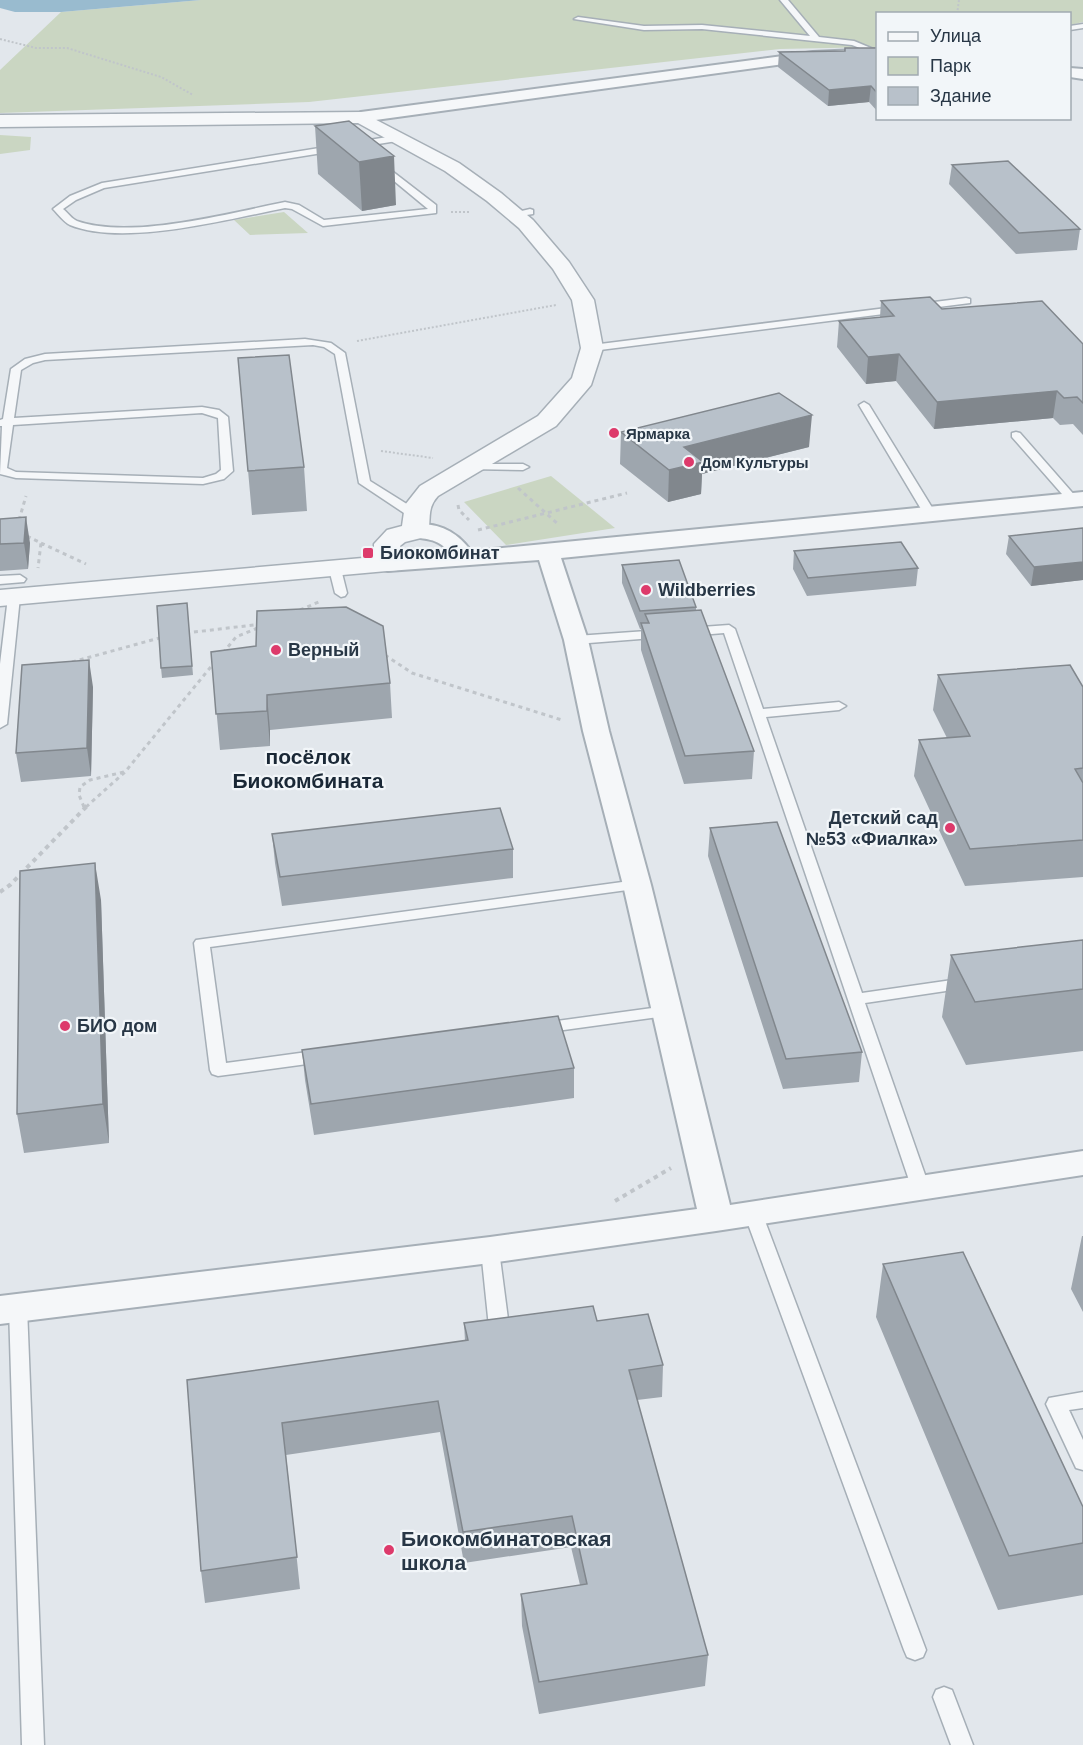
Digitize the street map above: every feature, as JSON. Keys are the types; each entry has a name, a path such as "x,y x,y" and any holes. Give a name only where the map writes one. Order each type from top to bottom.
{"street":[{"path":"0,121 361,117 813,56 876,52"},
{"path":"361,117 452,167 494,197 522,213 562,266 583,300 592,348 583,380 547,421 429,491 417,503 415,523 387,544 388,564"},
{"path":"14,590 338,581 388,564 548,552 1078,500"},
{"path":"415,523 452,540 459,548 463,558"},
{"path":"548,552 576,640 596,730 638,885 716,1219"},
{"path":"9,1308 490,1250 716,1219 1083,1163"}],"lane":[{"path":"784,0 817,39"},
{"path":"578,19 644,28 702,27 817,39 854,44 876,52"},
{"path":"373,159 434,207 433,211 322,223 300,207 285,205 145,229 117,231 69,222 61,217 58,210 64,203 82,193 102,186 400,138"},
{"path":"355,145 364,152"},
{"path":"592,348 966,302"},
{"path":"4,423 215,412 223,417 227,471 220,477 203,481 4,473 1,468 4,423 16,369 29,361 45,357 282,343 317,343 333,346 340,353 365,483 415,523"},
{"path":"864,405 930,514"},
{"path":"1016,435 1078,500"},
{"path":"472,467 523,467"},
{"path":"0,724 14,590"},
{"path":"576,640 729,629 921,1188"},
{"path":"758,714 839,706"},
{"path":"336,1055 218,1070 202,944 638,885"},
{"path":"856,999 981,981"},
{"path":"525,1030 667,1011"},
{"path":"753,1213 915,1650"},
{"path":"490,1250 499,1327"},
{"path":"9,1308 33,1745"},
{"path":"1083,1400 1056,1404 1083,1462"},
{"path":"944,1697 962,1745"}],"path":[{"path":"0,39 36,48 67,48 161,77 197,97"},
{"path":"333,346 583,300"},
{"path":"355,432 362,443 379,451 472,467"},
{"path":"16,530 21,506 35,476"},
{"path":"458,502 459,510 479,530 627,493"},
{"path":"14,590 41,543 24,534"},
{"path":"291,614 338,581"},
{"path":"0,892 10,885 85,808 125,772 236,638 271,622 176,635"},
{"path":"62,665 165,636"},
{"path":"384,654 412,673 596,730"},
{"path":"85,808 80,795 80,787 90,780 125,772"}],"green space":[{"path":"201,0 1083,0 1083,22 1071,25 1071,12 876,12 876,47 780,49 309,102 0,113 0,70 61,12"},
{"path":"0,135 31,137 30,150 0,154"},
{"path":"284,212 308,233 250,235 234,220"},
{"path":"551,476 615,528 506,545 464,502"}],"water":[{"path":"0,0 201,0 61,12 15,12 0,8"}],"building":[{"path":"845,48 876,48 876,92 871,86 829,90 779,52 845,51"},
{"path":"349,121 394,156 359,162 315,126"},
{"path":"1008,161 1080,229 1019,233 952,165"},
{"path":"930,297 942,309 1042,301 1083,344 1083,403 1077,397 1064,398 1057,391 937,402 899,354 868,357 839,321 894,316 881,301"},
{"path":"289,355 304,467 248,471 238,358"},
{"path":"779,393 812,415 684,447 703,462 669,470 621,432"},
{"path":"26,517 24,543 0,544 0,519"},
{"path":"1083,528 1083,562 1034,567 1009,536"},
{"path":"901,542 918,568 808,578 794,551"},
{"path":"679,560 696,607 640,611 622,565"},
{"path":"187,603 192,666 161,668 157,606"},
{"path":"346,607 383,626 390,683 267,695 267,711 216,714 211,652 256,646 257,611"},
{"path":"701,610 754,751 685,756 641,623 649,623 645,614"},
{"path":"89,660 87,748 16,753 22,665"},
{"path":"1070,665 1083,687 1083,768 1075,769 1083,783 1083,840 970,849 919,740 970,736 938,675"},
{"path":"500,808 513,849 280,877 272,834"},
{"path":"777,822 862,1052 786,1059 710,828"},
{"name":"БИО дом","path":"95,863 103,1104 17,1114 20,871"},
{"path":"1083,940 1083,989 975,1002 951,955"},
{"path":"558,1016 574,1068 311,1104 302,1050"},
{"path":"963,1252 1083,1507 1083,1543 1009,1556 883,1264"},
{"path":"593,1306 597,1321 648,1314 663,1365 629,1370 708,1655 539,1682 521,1594 587,1584 572,1516 463,1532 438,1401 282,1423 297,1557 201,1571 187,1380 468,1340 464,1323"}],"place":[{"name":"Ярмарка","path":"614,433"},
{"name":"Дом Культуры","path":"689,462"},
{"name":"Биокомбинат","path":"368,553"},
{"name":"Wildberries","path":"646,590"},
{"name":"Верный","path":"276,650"},
{"name":"Детский сад №53 «Фиалка»","path":"950,828"},
{"name":"БИО дом","path":"65,1026"},
{"name":"Биокомбинатовская школа","path":"389,1550"}],"district":[{"name":"посёлок Биокомбината","path":"308,768"}]}
